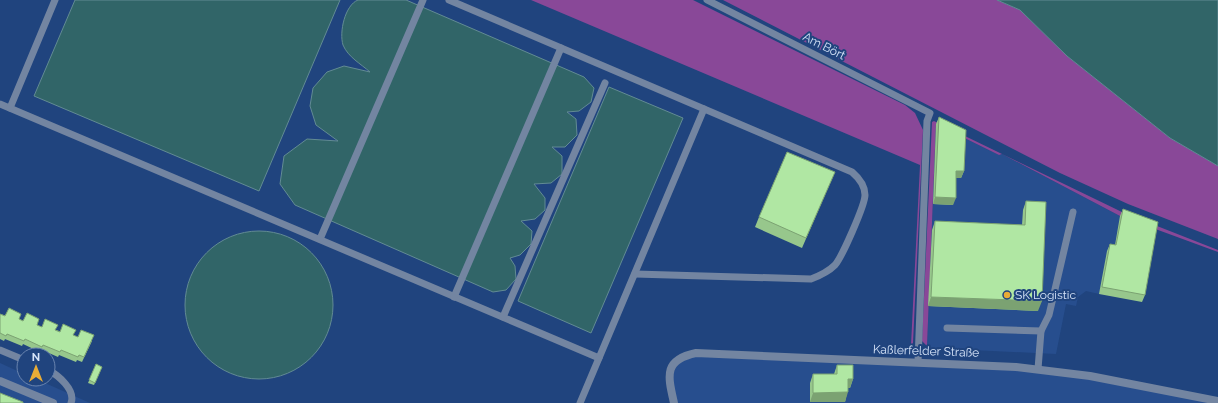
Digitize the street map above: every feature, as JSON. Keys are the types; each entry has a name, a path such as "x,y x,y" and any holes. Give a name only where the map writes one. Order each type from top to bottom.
{"street":[{"name":"Kaßlerfelder Straße","path":"674,403 669,382 671,369 675,362 682,356 696,353 918,362 1038,369 1090,376 1218,401"},
{"path":"0,380 53,403"}],"lane":[{"path":"10,108 55,0"},
{"path":"320,240 423,0"},
{"path":"449,0 852,172 860,178 864,187 865,196 863,205 841,255 834,265 811,279 635,274"},
{"name":"Am Bört","path":"707,0 930,113 927,121 918,362"},
{"path":"454,297 561,48"},
{"path":"503,317 605,83"},
{"path":"0,104 599,358"},
{"path":"580,403 704,109"},
{"path":"1038,369 1041,331 1049,315 1073,212"},
{"path":"947,328 1041,331"},
{"path":"0,350 16,357"},
{"path":"56,376 62,380 69,391 72,400 71,403"}],"shaded area":[{"path":"75,0 340,0 259,191 34,96"},
{"path":"358,0 406,0 584,77 594,88 591,102 579,111 567,112 576,119 577,135 565,147 552,147 562,156 562,174 551,183 534,184 545,198 545,210 535,219 521,221 532,231 531,244 520,255 510,258 515,266 516,279 506,290 493,292 295,205 280,184 284,156 307,139 338,141 316,125 310,106 313,88 327,72 344,66 370,72 348,53 342,40 346,13 353,3"},
{"path":"531,0 693,0 905,105 915,113 923,130 913,343 911,345 920,165"},
{"path":"723,0 997,0 1020,10 1067,56 1170,138 1218,166 1218,239 1128,204 1060,173"},
{"path":"997,0 1218,0 1218,166 1170,138 1067,56 1020,10"},
{"path":"609,87 683,118 591,333 518,301"},
{"path":"934,121 1124,213 1218,250 1218,252 1120,216 1002,154 999,155 936,124 927,346 922,341 932,122"},
{"path":"936,124 999,155 1002,154 1120,216 1155,229 1099,294 1086,291 1078,297 1076,306 1066,304 1056,354 931,348 927,346"},
{"path":"259,231 273,233 294,240 306,248 316,258 327,277 333,305 331,319 324,340 316,352 306,362 287,373 259,379 245,377 224,370 212,362 202,352 191,333 185,305 187,291 194,270 202,258 212,248 231,237"},
{"path":"682,356 1054,371 1218,403 674,403 669,382"},
{"path":"0,363 16,370 16,387 54,387 90,403 0,403"}],"building":[{"path":"939,117 966,130 964,171 956,171 956,198 935,197"},
{"path":"787,152 835,172 806,238 759,217"},
{"path":"1026,201 1046,202 1042,301 931,297 935,221 1025,225"},
{"path":"1123,209 1158,222 1145,295 1102,287 1110,244 1116,245"},
{"path":"9,308 21,314 19,319 23,321 27,313 39,319 37,325 42,327 45,319 58,325 55,330 60,332 63,324 76,330 73,335 78,337 81,330 94,335 84,357 79,355 78,357 61,350 60,352 56,350 56,347 48,347 43,345 42,347 25,339 24,341 7,334 6,336 0,333 0,314 5,316"},
{"path":"96,364 102,367 95,383 89,380"},
{"path":"837,365 853,365 853,379 848,379 848,392 813,393 813,374 837,374"},
{"path":"0,393 23,402 23,403 0,403"}],"place":[{"name":"SK Logistic","path":"1007,295"}]}
